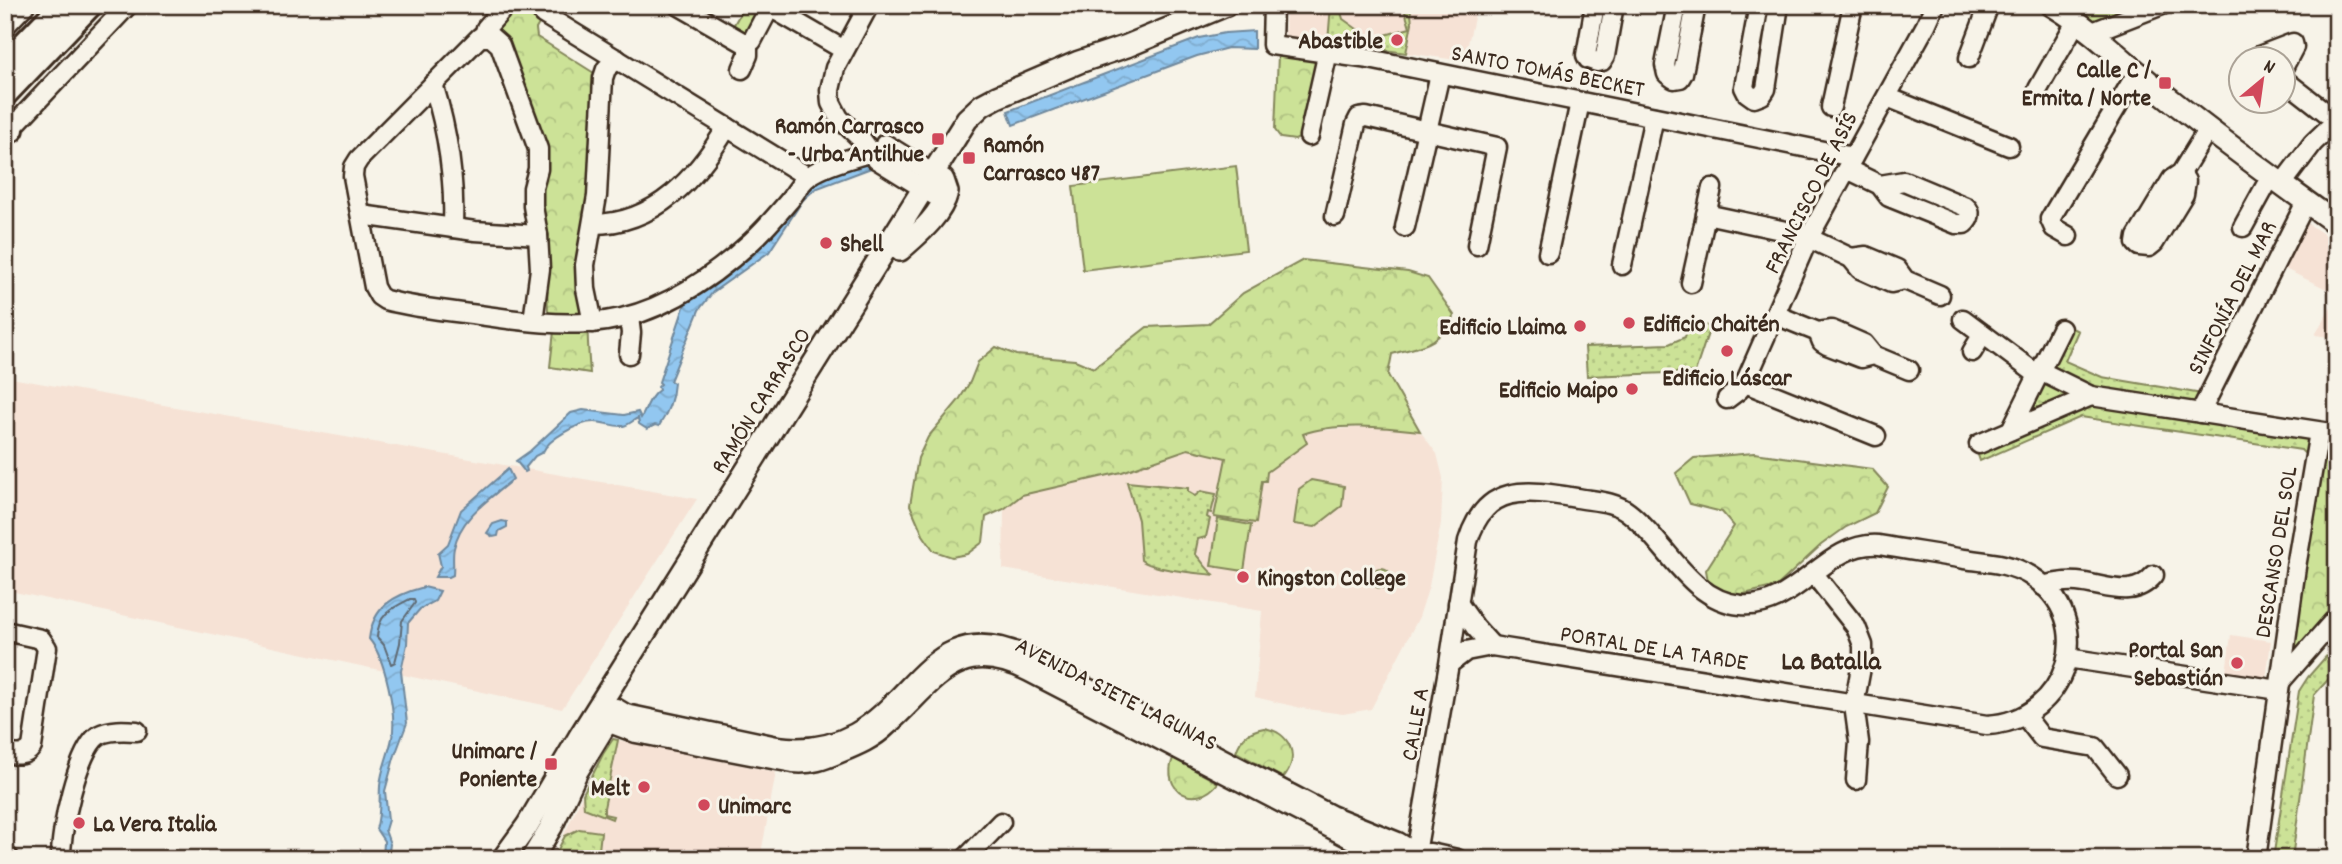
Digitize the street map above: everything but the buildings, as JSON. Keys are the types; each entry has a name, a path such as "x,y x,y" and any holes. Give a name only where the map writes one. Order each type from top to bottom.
{"highway":[{"path":"5,65 62,5"},
{"path":"5,93 89,5"}],"main road":[{"name":"RAMÓN CARRASCO","path":"509,858 580,736 933,184 960,128 982,105 1079,62 1127,46 1226,5"},
{"path":"2052,5 2083,27 2208,130 2337,224"},
{"name":"RAMÓN CARRASCO","path":"532,859 551,827 577,771 900,250 922,230 940,208 947,192 933,184"}],"street":[{"path":"5,26 25,5"},
{"path":"7,132 128,5"},
{"path":"678,5 741,43 748,44 754,39 770,6 844,50"},
{"path":"869,5 835,68 830,90 834,110 862,140 880,147 933,184"},
{"name":"SANTO TOMÁS BECKET","path":"1273,5 1272,45 1328,52 1654,117 1850,163 1880,185"},
{"path":"1595,5 1586,55 1588,60 1597,62 1605,57 1614,5"},
{"path":"1677,5 1665,68 1674,79 1683,73 1696,5"},
{"path":"1759,5 1744,83 1746,93 1754,98 1766,89 1779,5"},
{"path":"1832,107 1853,5"},
{"name":"FRANCISCO DE ASÍS","path":"1727,399 1745,383 1808,239 1926,26 1935,5"},
{"path":"1969,58 1989,5"},
{"path":"2038,89 2083,27 2162,5"},
{"path":"484,36 487,25 501,10"},
{"path":"544,14 808,177"},
{"path":"533,321 540,269 533,206 538,158 536,141 500,45 495,39 484,36 477,39 356,162 353,176 374,287 382,298 451,311 533,321 593,323 629,317 674,298 718,269 768,225 808,177 880,147"},
{"path":"742,69 748,55 748,44"},
{"path":"1309,136 1328,52"},
{"path":"593,323 585,278 586,252 597,196 603,78 607,69 617,59"},
{"path":"2068,236 2054,228 2050,219 2137,73"},
{"path":"1405,227 1440,74"},
{"path":"433,84 450,151 453,229"},
{"path":"2243,227 2277,180 2337,121 2296,88"},
{"path":"1886,97 2009,146"},
{"path":"1548,253 1580,102"},
{"path":"1335,215 1359,118 1366,117 1427,130 1497,147 1477,246"},
{"path":"1622,265 1654,117"},
{"path":"593,224 629,220 663,202 696,173 727,127"},
{"path":"2181,173 2208,130"},
{"path":"1691,283 1712,188"},
{"name":"SINFONÍA DEL MAR","path":"2200,413 2306,202"},
{"path":"1706,214 1788,231 1852,258 1866,256 1900,271 1905,280 1940,295"},
{"path":"361,215 453,229 538,234"},
{"path":"1776,315 1818,332 1822,342 1858,358 1873,355 1909,370"},
{"path":"629,317 629,354"},
{"path":"1963,319 2039,373 2091,396 2328,433"},
{"path":"2011,430 2061,329"},
{"path":"1972,352 1983,334"},
{"path":"1745,383 1876,436"},
{"path":"1979,444 2091,396"},
{"name":"DESCANSO DEL SOL","path":"2256,859 2296,567 2328,433"},
{"name":"PORTAL DE LA TARDE","path":"1449,664 1466,651 1492,646 1987,725 2007,723 2040,706 2062,676 2067,658 2068,637 2058,606 2043,586 2028,574 2010,567 1871,545 1844,551 1768,603 1734,604 1710,594 1693,580 1622,508 1606,503 1526,491 1511,494 1494,503 1474,525 1466,550 1458,603"},
{"path":"1814,574 1856,627 1862,639 1863,657 1854,705 1859,742 1856,780"},
{"path":"2043,586 2070,582 2130,590 2142,586 2154,575"},
{"path":"1458,603 1492,646"},
{"name":"CALLE A","path":"1420,856 1458,603"},
{"path":"2067,658 2280,685 2337,617"},
{"path":"5,631 41,639 47,652 32,747 21,755 5,753"},
{"name":"AVENIDA SIETE LAGUNAS","path":"611,715 626,714 794,749 851,742 879,733 930,682 946,670 976,660 1000,661 1029,672 1340,835 1400,855 1420,856 1435,853 1457,859"},
{"path":"2025,716 2042,738 2095,747 2117,775"},
{"path":"61,859 63,833 79,764 100,735 112,731 137,731"},
{"path":"965,859 1001,822"}],"shaded area":[{"path":"1286,5 1477,5 1464,61 1285,36"},
{"path":"2307,223 2337,243 2337,294 2285,269"},
{"path":"2337,297 2337,338 2315,335"},
{"path":"5,377 697,499 562,709 5,590"},
{"name":"Kingston College","path":"1378,426 1420,431 1437,454 1443,478 1441,523 1429,586 1419,617 1371,709 1343,714 1255,697 1262,611 1003,569 1004,509 1022,495 1121,472 1188,449 1239,460 1311,431"},
{"name":"Portal San Sebastián","path":"2231,635 2271,641 2266,679 2226,672"},
{"path":"613,739 776,772 760,859 553,859 591,776"}],"green space":[{"path":"506,5 526,5 534,9 539,24 536,29 537,37 594,73 587,298 590,373 550,367 554,331 548,312 540,207 546,153 491,29"},
{"path":"745,5 764,5 746,36 732,28"},
{"path":"1331,5 1339,5 1343,19 1371,39 1410,28 1403,5 1410,5 1412,23 1406,53 1328,42"},
{"path":"2070,5 2106,5 2109,8 2116,5 2147,5 2101,23 2092,22"},
{"path":"1278,54 1321,59 1301,137 1295,140 1281,138 1275,130"},
{"path":"1236,166 1246,250 1083,270 1073,186"},
{"path":"1303,260 1408,272 1428,278 1454,315 1435,339 1392,354 1388,375 1420,431 1345,427 1303,434 1307,443 1267,472 1266,481 1262,481 1256,523 1214,517 1226,458 1188,449 1122,472 1022,495 1004,509 986,517 983,542 967,554 952,557 934,551 923,535 910,505 918,458 928,437 959,400 978,362 996,347 1016,355 1075,360 1094,368 1147,327 1208,324 1243,293"},
{"path":"1690,320 1710,327 1695,372 1587,376 1585,347 1669,344 1685,337"},
{"path":"2066,325 2078,331 2065,361 2102,377 2202,394 2194,405 2095,390 2050,367"},
{"path":"2039,380 2081,395 2029,414 2025,406"},
{"path":"2085,401 2307,438 2310,441 2309,454 2301,450 2081,417 1980,461 1976,449"},
{"path":"2325,442 2337,444 2337,603 2295,653 2290,649"},
{"path":"1754,453 1872,469 1888,487 1875,513 1846,527 1821,545 1777,586 1740,595 1709,587 1706,570 1734,526 1722,512 1690,504 1676,473 1694,458"},
{"path":"1311,480 1344,486 1342,506 1315,527 1294,524 1299,489"},
{"path":"1127,482 1188,488 1188,492 1195,496 1201,491 1216,494 1211,513 1208,512 1207,517 1210,519 1206,537 1198,539 1195,554 1215,575 1165,569 1141,560 1138,520"},
{"path":"1218,519 1251,525 1244,571 1211,566"},
{"path":"1381,568 1388,571 1391,578 1388,585 1381,588 1374,585 1371,578 1374,571"},
{"path":"2337,644 2337,670 2314,695 2292,859 2273,859 2299,691"},
{"path":"1264,728 1280,735 1290,747 1291,762 1283,778 1236,752 1246,736"},
{"path":"613,739 618,740 604,808 604,814 613,816 612,819 584,808 583,794"},
{"path":"1173,758 1218,783 1200,796 1182,793 1171,780"},
{"path":"579,829 601,832 598,859 553,859 565,836"}],"water":[{"path":"1254,31 1254,49 1228,48 1197,56 1013,125 1008,111 1199,38"},
{"path":"858,161 871,168 815,189 803,200 769,252 713,292 699,310 670,381 674,383 671,400 659,426 647,429 639,424 638,418 623,426 594,422 580,425 551,442 543,452 535,456 525,472 516,461 571,413 583,410 624,415 638,412 641,418 659,390 659,382 685,304 691,294 808,183"},
{"path":"508,469 513,479 478,509 463,527 453,551 453,575 435,577 441,566 438,553 448,544 461,510"},
{"path":"507,522 507,527 499,531 498,536 493,537 487,533 493,524"},
{"path":"424,587 440,591 435,601 420,609 408,623 401,671 407,723 385,791 388,820 385,830 390,844 388,859 383,859 384,841 376,829 381,780 392,738 393,715 385,672 369,639 380,610 394,598"}],"place":[{"name":"Abastible","path":"1397,40"},
{"name":"Calle C / Ermita / Norte","path":"2165,83"},
{"name":"Ramón Carrasco - Urba Antilhue","path":"938,139"},
{"name":"Ramón Carrasco 487","path":"969,158"},
{"name":"Shell","path":"826,243"},
{"name":"Edificio Chaitén","path":"1629,323"},
{"name":"Edificio Llaima","path":"1580,326"},
{"name":"Edificio Láscar","path":"1727,351"},
{"name":"Edificio Maipo","path":"1632,389"},
{"name":"Kingston College","path":"1243,577"},
{"name":"Portal San Sebastián","path":"2237,663"},
{"name":"Unimarc / Poniente","path":"551,764"},
{"name":"Melt","path":"644,787"},
{"name":"Unimarc","path":"704,805"},
{"name":"La Vera Italia","path":"79,823"}],"district":[{"name":"La Batalla","path":"1831,660"}]}
